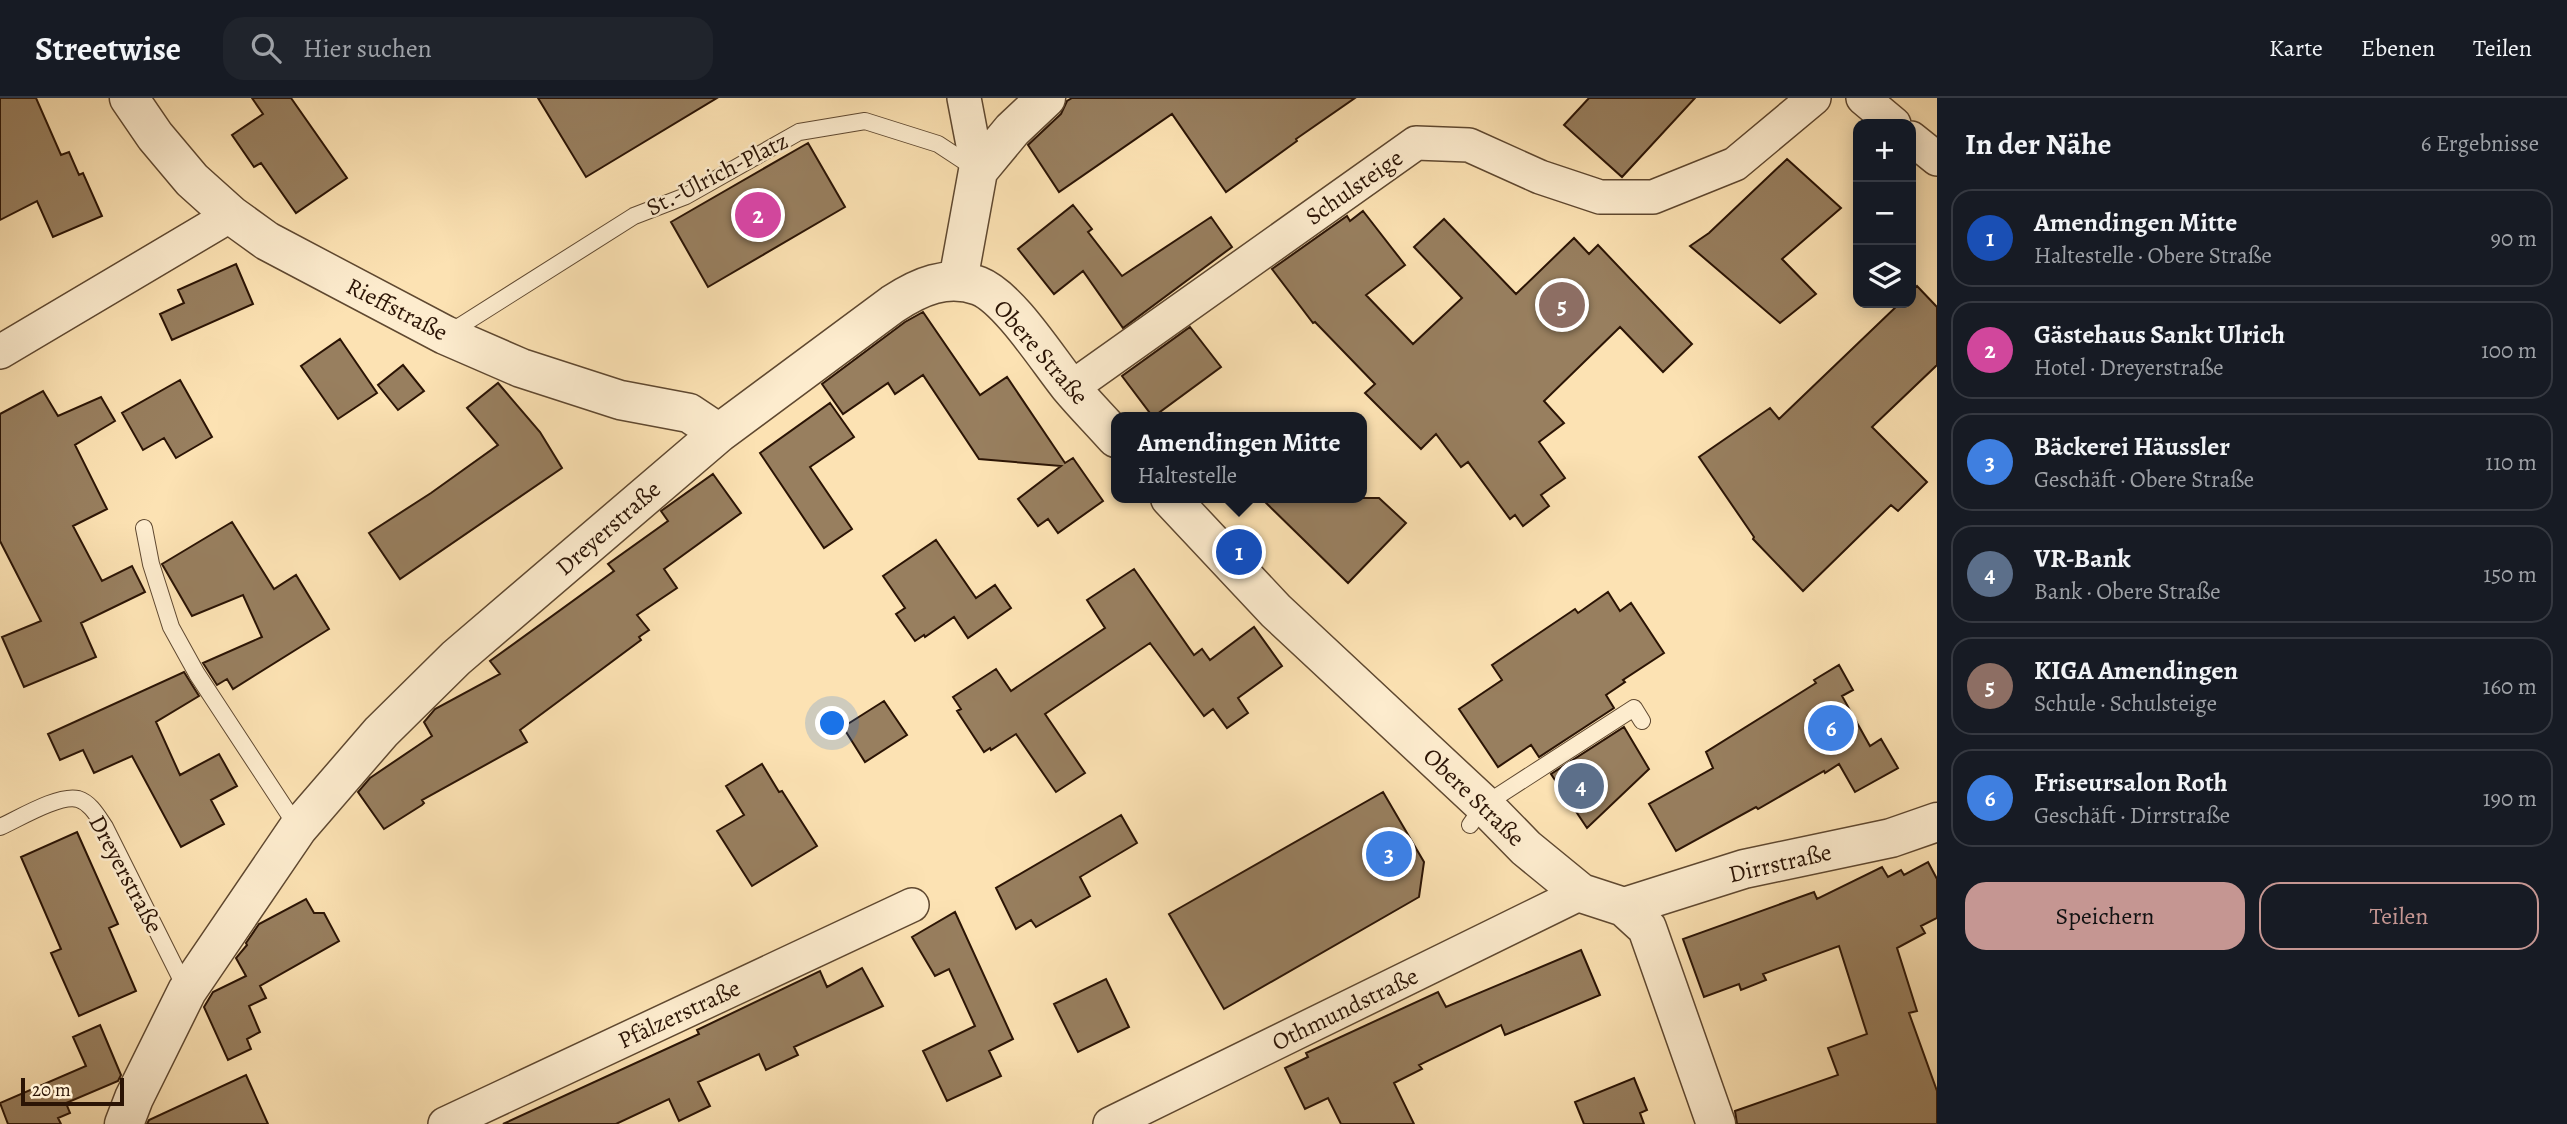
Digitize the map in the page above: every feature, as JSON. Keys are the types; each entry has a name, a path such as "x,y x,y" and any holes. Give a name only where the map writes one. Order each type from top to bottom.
{"street":[{"name":"Rieffstraße","path":"129,98 155,136 192,180 231,215 267,241 446,335 521,368 620,400 689,413 719,433"},
{"path":"958,281 978,171 964,98"},
{"path":"978,171 1012,130 1046,98"},
{"name":"Schulsteige","path":"1070,388 1416,143 1469,145 1540,177 1600,197 1653,197 1735,164 1814,98"},
{"path":"1863,98 1919,138"},
{"path":"0,352 231,215"},
{"name":"Obere Straße","path":"958,281 981,287 1002,302 1070,388 1111,433"},
{"name":"Dreyerstraße","path":"124,1124 187,991 298,828 373,741 456,658 719,433 913,291 934,283 958,281"},
{"name":"Obere Straße","path":"1175,503 1276,611 1477,816 1526,848 1581,893 1624,908 1647,928 1716,1124"},
{"name":"Dirrstraße","path":"1624,908 1744,869 1891,838 1937,822"},
{"name":"Othmundstraße","path":"1110,1124 1467,940 1581,893"},
{"name":"Pfälzerstraße","path":"445,1124 912,905"}],"lane":[{"name":"St.-Ulrich-Platz","path":"446,335 634,216 686,196 799,132 865,121 938,144 978,171"},
{"path":"145,528 151,564 171,626 197,674 298,828"},
{"path":"1477,816 1634,708 1642,721"},
{"name":"Dreyerstraße","path":"0,827 57,801 77,799 89,806 106,827 187,991"}],"building":[{"path":"0,98 36,98 61,155 69,152 79,175 83,173 102,216 53,237 37,201 0,220"},
{"path":"252,98 291,98 347,178 296,213 261,163 254,167 232,135 263,114"},
{"path":"538,98 717,98 586,177"},
{"path":"1072,98 1355,98 1226,192 1172,114 1059,192 1028,145 1061,114 1067,101"},
{"path":"1589,98 1695,98 1622,177 1564,125"},
{"path":"808,143 845,207 708,287 671,222"},
{"path":"1787,159 1841,208 1782,259 1816,294 1780,323 1690,246 1709,233"},
{"path":"1073,205 1092,229 1088,232 1122,276 1211,217 1232,247 1123,328 1083,271 1054,294 1018,249"},
{"path":"1363,211 1405,265 1366,295 1413,344 1462,298 1414,247 1444,219 1516,294 1574,238 1589,254 1598,245 1692,344 1663,372 1620,327 1544,401 1564,423 1539,442 1565,478 1541,495 1549,506 1523,526 1515,515 1510,519 1468,462 1461,467 1436,434 1421,449 1365,393 1375,384 1315,322 1313,323 1272,269 1347,216 1350,221"},
{"path":"236,264 253,304 172,340 160,314 184,303 178,290"},
{"path":"1916,287 1937,307 1937,365 1872,427 1927,482 1898,511 1891,505 1803,591 1753,539 1699,457 1770,408 1779,419 1895,308 1916,308"},
{"path":"923,312 980,395 1007,377 1065,463 1073,458 1103,501 1058,533 1048,519 1038,526 1018,499 1061,466 979,459 923,375 895,394 888,383 843,414 822,384 905,322"},
{"path":"1190,327 1221,367 1160,412 1149,412 1122,376"},
{"path":"340,339 377,393 338,419 301,366"},
{"path":"403,365 424,391 398,410 378,385"},
{"path":"180,380 212,437 176,458 164,438 143,450 122,413"},
{"path":"498,383 540,432 562,468 400,579 369,533 498,445 467,408"},
{"path":"43,391 58,416 101,397 115,421 75,445 107,509 73,526 102,581 132,566 145,592 81,623 96,657 24,687 2,637 41,621 0,541 0,414"},
{"path":"830,403 854,437 810,467 852,529 824,548 760,453"},
{"path":"713,474 741,513 664,569 677,588 637,615 649,630 639,637 641,640 520,730 527,742 422,800 422,805 384,829 358,792 370,778 432,736 424,722 435,709 500,674 490,661 614,571 608,564 668,521 661,511"},
{"path":"1367,498 1379,498 1406,523 1348,583 1266,503 1367,503"},
{"path":"232,522 274,589 296,575 329,629 233,689 227,679 217,685 203,663 262,637 243,595 192,616 162,564"},
{"path":"936,540 976,598 995,585 1011,608 968,638 954,617 915,641 896,614 905,608 883,576"},
{"path":"1134,569 1194,655 1202,649 1210,660 1254,627 1282,666 1238,698 1248,713 1227,728 1213,709 1204,716 1150,643 1045,714 1085,773 1056,792 1016,734 984,752 957,711 961,709 953,697 996,669 1011,691 1105,628 1087,600"},
{"path":"1608,592 1620,611 1631,603 1664,653 1623,680 1625,682 1606,695 1614,708 1539,757 1531,745 1498,767 1459,709 1502,680 1492,665 1575,609 1578,613"},
{"path":"1839,665 1853,690 1842,696 1870,746 1881,739 1898,768 1855,792 1839,764 1676,851 1649,804 1713,768 1706,752 1816,683 1814,680"},
{"path":"184,672 199,696 156,722 180,775 219,754 237,786 211,800 224,824 181,847 132,756 94,773 83,750 60,760 48,734"},
{"path":"884,701 907,735 865,762 843,727"},
{"path":"1624,727 1649,769 1587,828 1551,774"},
{"path":"762,764 817,846 752,886 717,831 744,815 726,786"},
{"path":"1383,792 1424,862 1419,897 1224,1009 1169,914"},
{"path":"1121,815 1137,843 1080,877 1090,896 1036,927 1031,920 1016,929 996,888"},
{"path":"77,832 118,924 109,928 136,991 79,1016 51,953 61,949 21,857"},
{"path":"1928,862 1937,879 1937,918 1921,926 1925,933 1897,948 1917,1011 1909,1013 1937,1091 1937,1124 1737,1124 1735,1111 1838,1075 1828,1048 1867,1034 1839,946 1763,974 1766,980 1741,990 1739,984 1704,997 1683,939 1814,892 1817,899 1882,867 1888,877 1901,870 1904,875"},
{"path":"306,899 314,913 324,913 339,941 260,986 266,998 249,1006 260,1032 247,1039 251,1049 228,1060 204,1007 213,992 246,976 236,958 259,924"},
{"path":"955,912 1013,1039 989,1051 1001,1076 947,1101 923,1051 975,1026 949,969 935,976 912,937"},
{"path":"1581,950 1600,995 1505,1035 1501,1025 1419,1065 1422,1069 1394,1083 1414,1124 1341,1124 1328,1098 1305,1109 1285,1068 1308,1057 1306,1053 1438,992 1446,1007"},
{"path":"862,968 883,1006 794,1047 798,1055 766,1070 759,1054 698,1082 710,1106 679,1121 669,1099 616,1124 503,1124 699,1034 697,1030 820,971 827,987"},
{"path":"1106,979 1129,1027 1078,1052 1054,1004"},
{"path":"100,1025 121,1075 118,1081 66,1103 70,1113 58,1118 61,1124 8,1124 0,1103 86,1066 73,1037"},
{"path":"246,1075 268,1124 147,1124 149,1120"},
{"path":"1634,1078 1647,1110 1640,1113 1644,1124 1584,1124 1575,1102"}],"place":[{"name":"Gästehaus Sankt Ulrich","path":"758,215"},
{"name":"KIGA Amendingen","path":"1562,305"},
{"name":"Amendingen Mitte","path":"1239,552"},
{"name":"Friseursalon Roth","path":"1831,728"},
{"name":"VR-Bank","path":"1581,786"},
{"name":"Bäckerei Häussler","path":"1389,854"}]}
